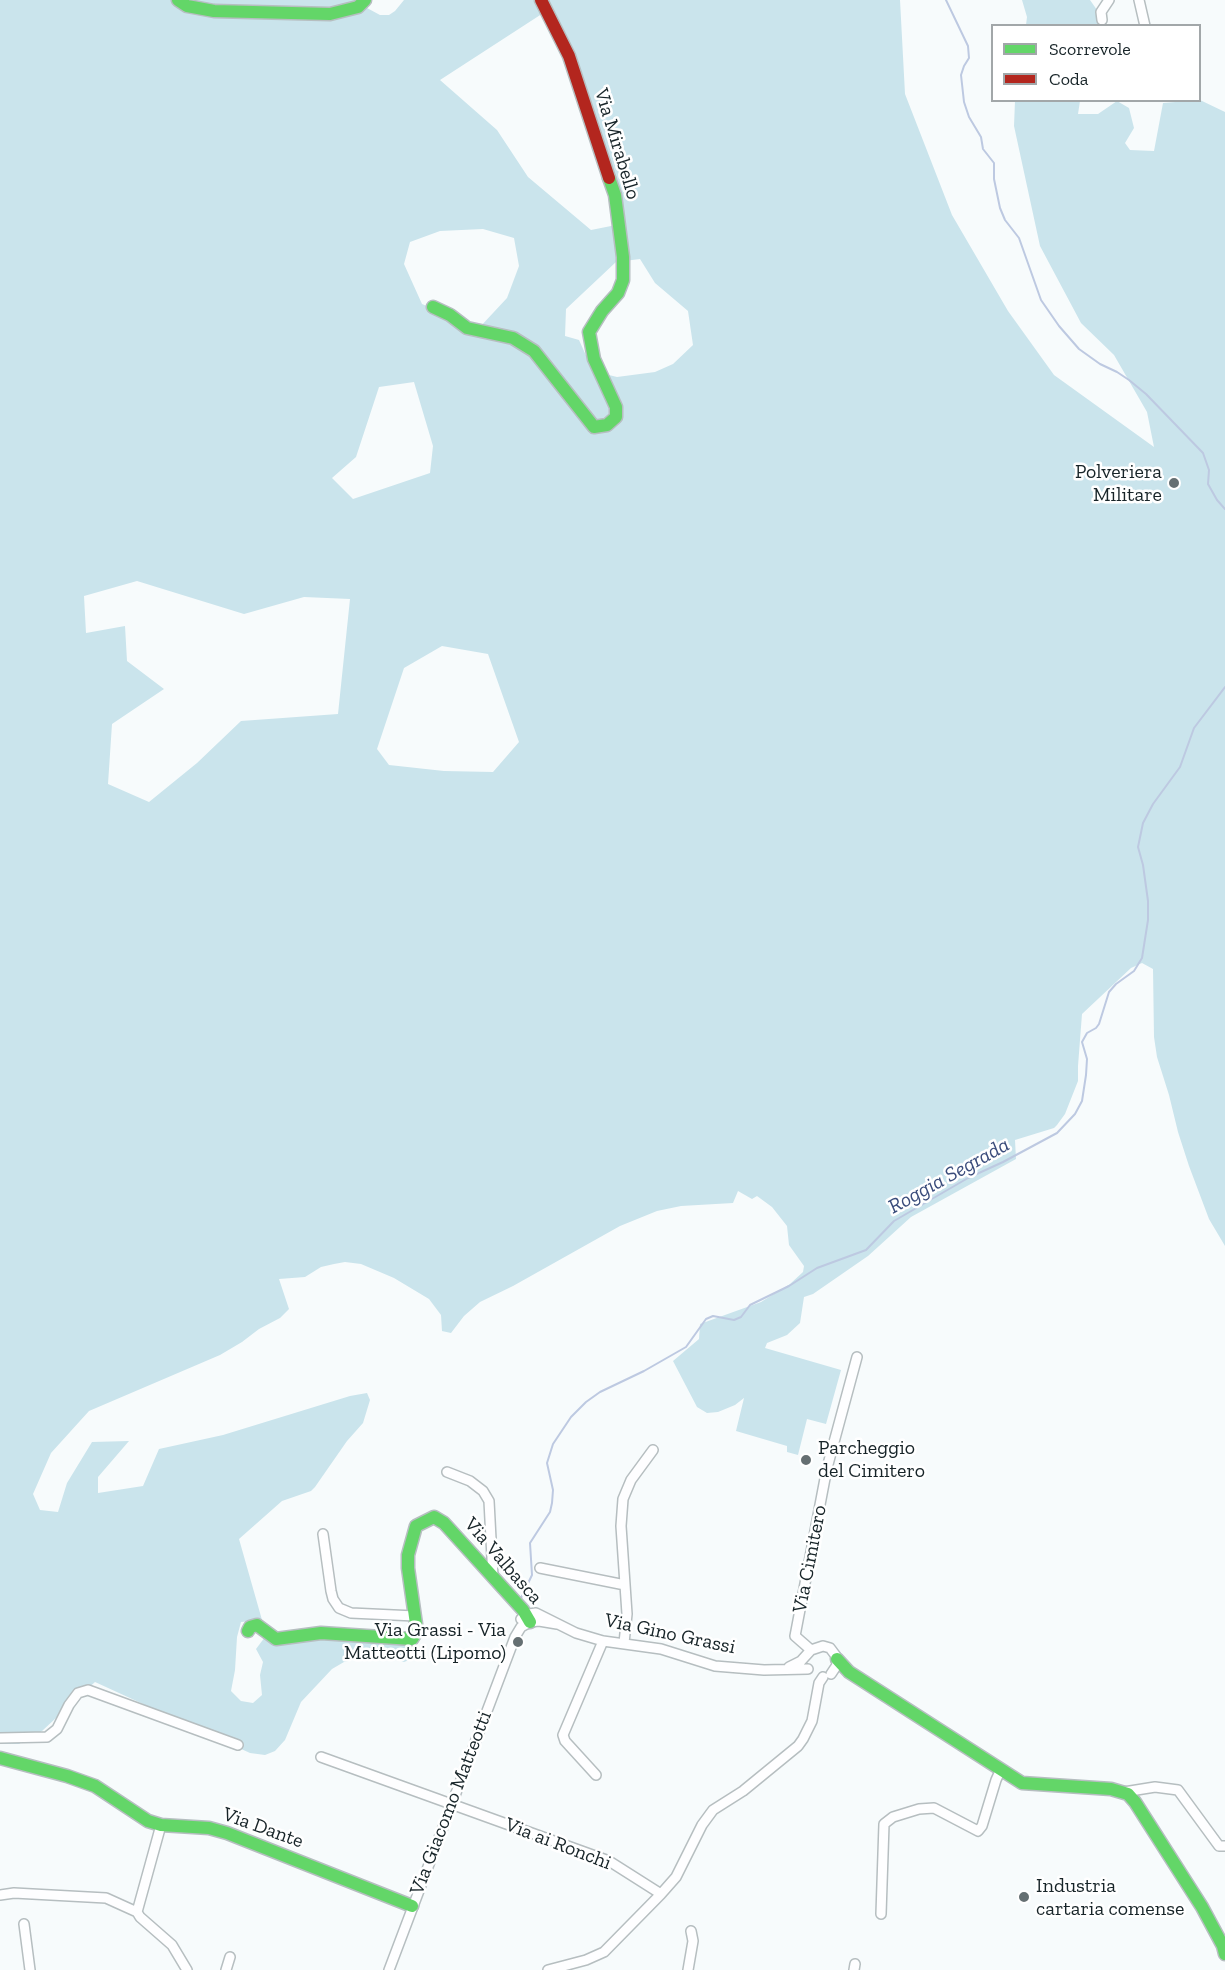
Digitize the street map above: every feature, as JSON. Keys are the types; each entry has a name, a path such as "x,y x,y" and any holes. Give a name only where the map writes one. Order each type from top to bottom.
{"street":[{"path":"178,0 188,6 214,11 330,14 358,7 365,0"},
{"name":"Via Mirabello","path":"434,307 450,315 467,328 513,338 534,351 594,428 607,424 616,417 616,407 594,359 590,332 602,311 618,293 623,280 623,257 615,195 569,56 541,0"},
{"path":"1102,20 1101,12 1109,0"},
{"path":"1139,0 1145,24"},
{"name":"Via Cimitero","path":"809,1652 795,1636 827,1468 856,1357"},
{"path":"624,1643 627,1614 621,1526 623,1498 631,1480 653,1450"},
{"path":"447,1472 470,1481 483,1491 489,1501 494,1580"},
{"name":"Via Valbasca","path":"248,1631 250,1627 257,1625 276,1639 321,1633 410,1640 416,1634 408,1555 414,1529 418,1524 430,1518 440,1519 528,1618"},
{"path":"323,1534 333,1599 339,1608 351,1613 415,1616"},
{"path":"540,1568 625,1586"},
{"name":"Via Gino Grassi","path":"528,1618 557,1624 576,1633 603,1641 661,1649 715,1666 764,1670 808,1670"},
{"name":"Via Giacomo Matteotti","path":"389,1970 515,1637 528,1618"},
{"path":"596,1775 565,1742 563,1734 603,1641"},
{"path":"849,1672 822,1677 808,1670 806,1661 809,1652 823,1646 830,1648 849,1672 1026,1783 1124,1792 1155,1787 1178,1790 1220,1846 1225,1846"},
{"name":"Via Gino Grassi","path":"778,1669 795,1665 809,1652"},
{"path":"548,1970 586,1960 604,1952 661,1894 676,1877 702,1825 713,1810 743,1791 798,1746 812,1721 822,1677 835,1670 837,1659"},
{"path":"0,1738 47,1737 57,1729 69,1705 78,1694 88,1690 238,1745"},
{"name":"Via Dante","path":"0,1758 95,1786 148,1821 209,1828 227,1833 412,1906"},
{"name":"Via ai Ronchi","path":"321,1758 609,1861 661,1894"},
{"path":"881,1914 884,1824 893,1817 919,1809 934,1808 978,1832 1001,1769"},
{"path":"1124,1792 1132,1798 1141,1811 1202,1907 1224,1949"},
{"path":"137,1912 162,1824"},
{"path":"0,1895 14,1893 106,1898 137,1912 172,1946 187,1970"},
{"path":"24,1924 30,1970"},
{"path":"687,1970 693,1941 691,1931"},
{"path":"226,1970 230,1957"}],"shaded area":[{"path":"0,0 361,0 367,8 380,15 389,15 404,0 900,0 905,94 952,215 1008,311 1054,375 1154,447 1147,412 1114,355 1081,323 1040,246 1014,126 1015,102 1080,102 1078,114 1098,114 1119,102 1129,108 1134,128 1125,143 1130,150 1154,151 1163,103 1201,100 1225,112 1225,1246 1209,1219 1178,1132 1157,1057 1154,1037 1153,969 1142,963 1131,968 1082,1014 1078,1081 1065,1114 1057,1125 1054,1128 1015,1140 1016,1159 911,1217 868,1256 813,1294 804,1297 800,1323 787,1335 767,1343 765,1348 841,1370 826,1424 807,1419 798,1455 787,1452 787,1446 736,1431 744,1398 735,1405 718,1412 707,1413 697,1407 673,1361 699,1339 700,1324 761,1302 790,1284 803,1272 804,1266 789,1245 787,1226 772,1207 757,1196 752,1199 738,1191 733,1203 681,1206 657,1211 620,1226 480,1302 464,1316 451,1333 442,1331 441,1315 429,1299 394,1278 361,1264 345,1262 334,1264 321,1267 305,1277 279,1279 289,1309 280,1318 220,1355 89,1411 51,1453 33,1494 40,1510 58,1512 67,1483 92,1442 129,1441 98,1477 98,1493 143,1486 159,1449 223,1435 350,1396 367,1393 370,1400 363,1423 347,1441 315,1487 311,1491 282,1501 239,1539 262,1620 241,1622 237,1637 231,1691 241,1701 253,1703 262,1695 260,1675 263,1662 256,1649 271,1629 283,1640 315,1634 409,1645 418,1653 414,1658 404,1662 387,1656 374,1656 344,1662 332,1669 301,1702 285,1740 275,1751 265,1755 250,1753 95,1682 42,1731 19,1744 0,1744","holes":["551,8 621,224 591,230 528,177 497,130 440,80","483,229 514,238 519,266 507,298 479,328 422,304 404,264 410,242 440,231","640,259 655,283 688,311 693,345 673,364 655,372 617,377 593,371 579,340 565,336 566,309 616,262","414,382 433,446 430,473 353,499 332,478 356,457 379,387","137,581 244,614 304,597 350,599 338,714 241,721 197,763 149,802 108,784 112,724 164,689 127,661 125,626 86,633 84,596","442,646 488,654 519,742 493,772 444,771 389,765 377,749 404,668"]},
{"path":"1022,0 1090,0 1097,10 1100,24 1026,24 1027,17"}],"waterway":[{"name":"Roggia Segrada","path":"946,0 968,46 969,58 961,75 964,102 969,117 981,137 983,149 994,163 994,179 1000,208 1005,220 1019,238 1041,300 1079,349 1129,380 1146,394 1203,453 1209,470 1208,484 1225,509"},
{"name":"Roggia Segrada","path":"521,1598 532,1575 530,1543 550,1512 552,1503 553,1490 547,1463 553,1444 571,1417 586,1402 600,1392 686,1347 706,1319 713,1316 734,1320 741,1317 750,1305 789,1286 817,1268 866,1250 894,1221 968,1178 1057,1133 1075,1114 1082,1101 1086,1075 1087,1059 1082,1042 1087,1033 1099,1024 1109,992 1134,971 1142,958 1148,920 1148,901 1138,847 1143,823 1153,804 1180,767 1194,728 1225,687"}],"traffic: fast":[{"path":"178,0 187,6 214,11 330,14 358,7 365,0"},
{"path":"433,307 450,315 467,328 513,338 534,351 594,427 607,425 616,417 616,407 594,359 589,332 602,311 618,293 623,280 623,257 615,195 609,178"},
{"path":"248,1631 250,1627 257,1625 276,1639 321,1633 412,1639 417,1631 408,1555 416,1526 434,1517 444,1523 523,1610 530,1622"},
{"path":"837,1659 849,1672 1022,1783 1111,1789 1128,1794 1202,1907 1225,1954"},
{"path":"0,1758 95,1786 148,1821 161,1825 209,1828 227,1833 412,1906"}],"traffic: jam":[{"path":"541,0 569,56 609,178"}],"place":[{"name":"Polveriera Militare","path":"1174,483"},
{"name":"Parcheggio del Cimitero","path":"806,1460"},
{"name":"Via Grassi - Via Matteotti (Lipomo)","path":"518,1642"},
{"name":"Industria cartaria comense","path":"1024,1897"}]}
